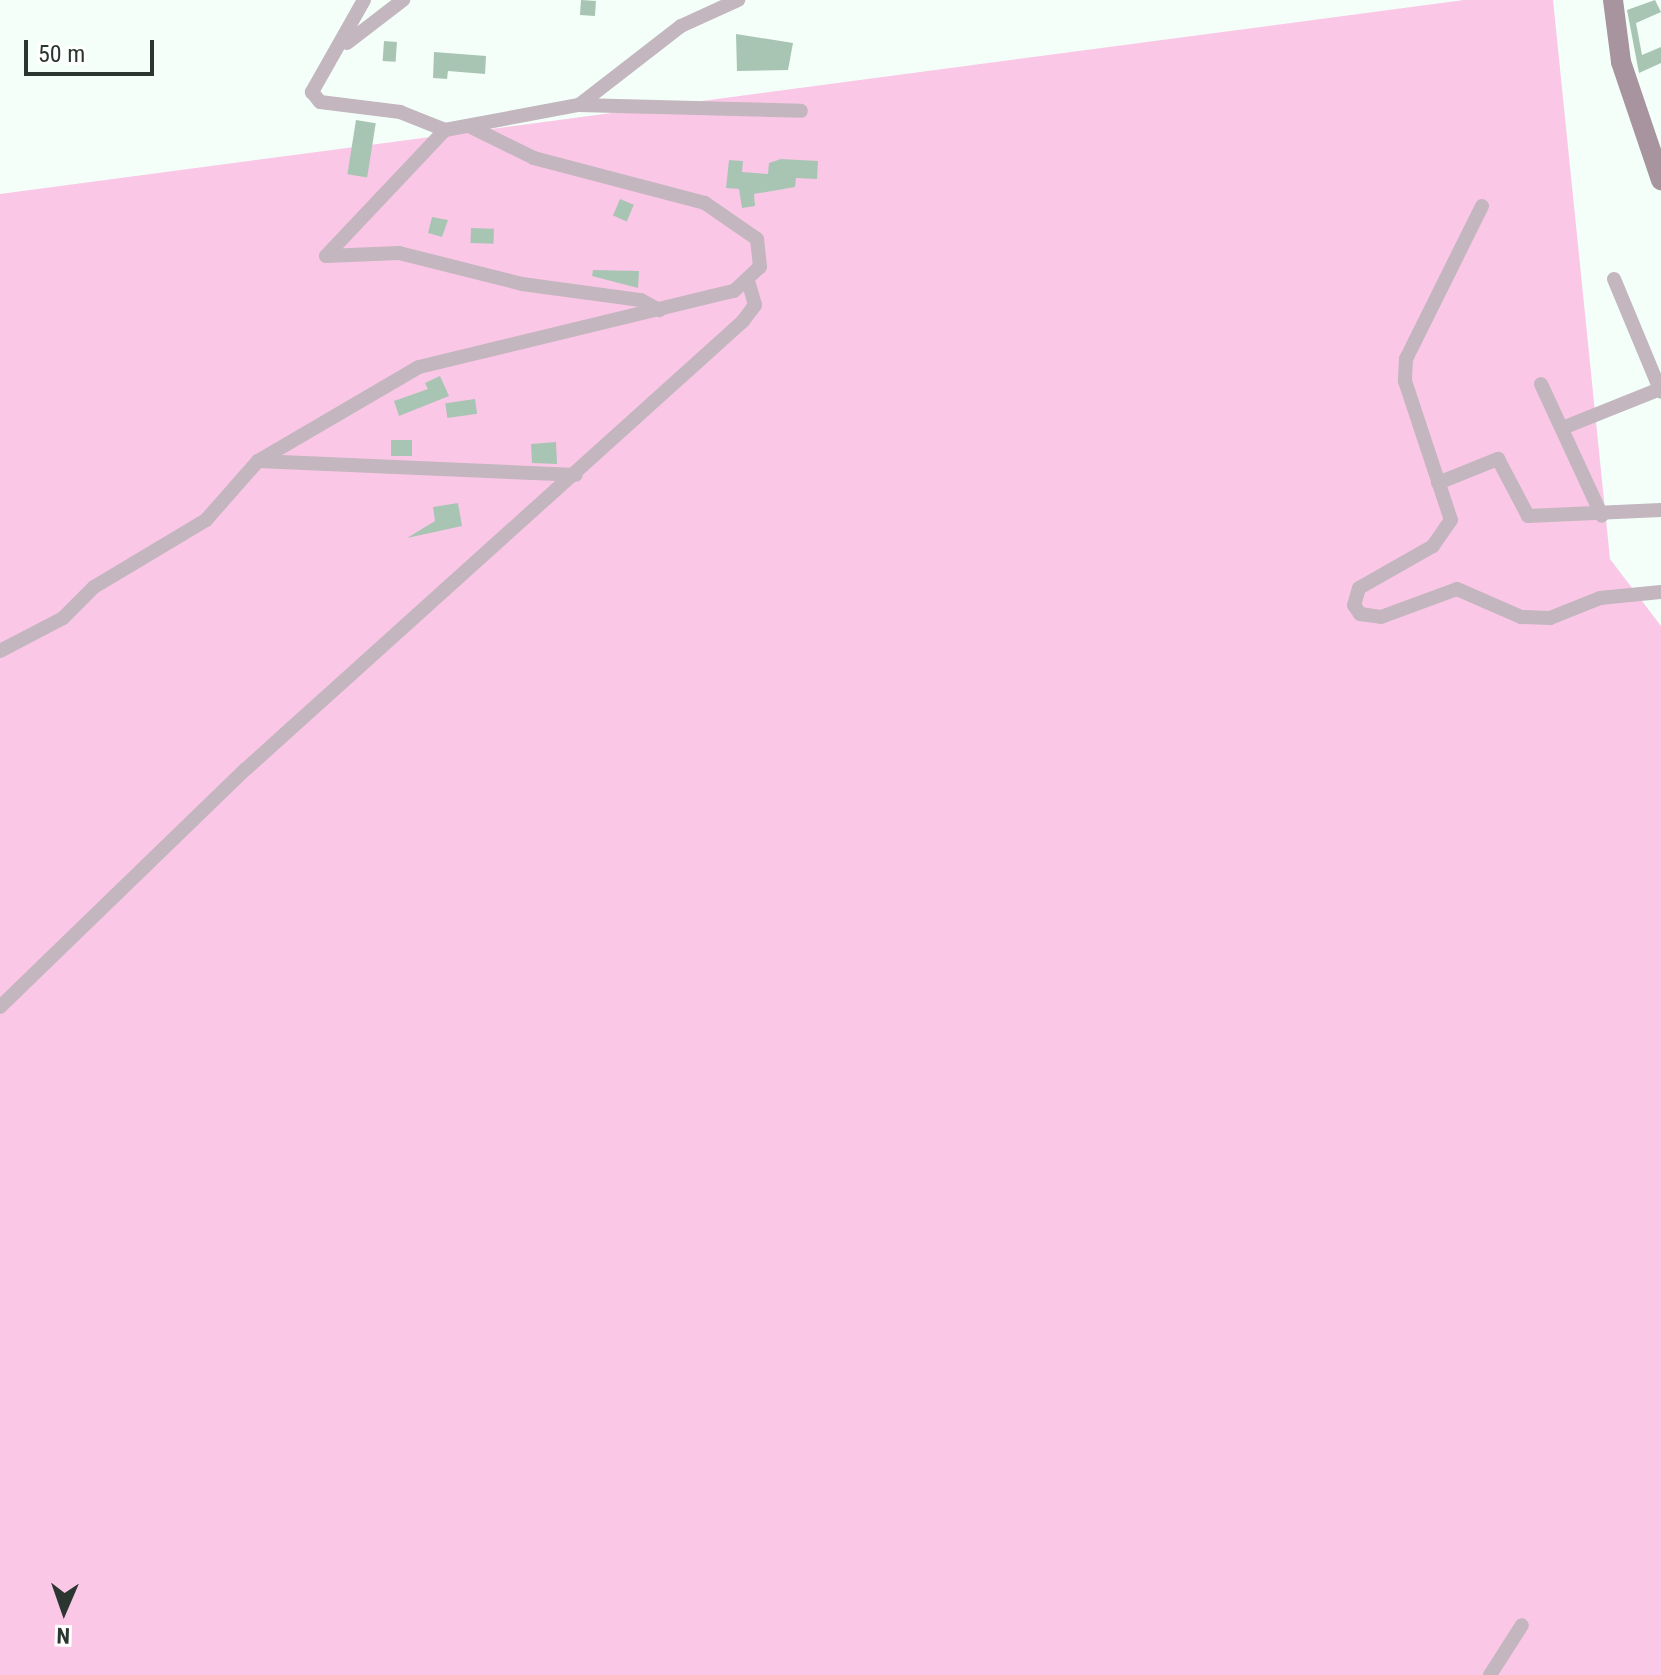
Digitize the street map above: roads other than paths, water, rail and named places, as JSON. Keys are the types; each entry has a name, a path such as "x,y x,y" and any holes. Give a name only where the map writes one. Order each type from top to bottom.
{"main road":[{"path":"1613,0 1621,62 1661,180"}],"street":[{"path":"343,46 364,0"},
{"path":"403,0 343,46 315,81 320,102 400,112 445,130 579,105 801,111"},
{"path":"579,105 681,26 738,0"},
{"path":"0,651 63,618 94,587 206,520 258,461 419,367 659,310 749,284 760,267 757,239 705,203 534,158 469,126"},
{"path":"445,130 326,256 399,253 522,284 641,300 659,310"},
{"path":"1482,206 1406,359 1405,381 1451,520 1446,532 1359,588 1360,614 1381,617 1457,589 1521,617 1550,618 1600,598 1661,592"},
{"path":"1565,427 1660,390 1614,279"},
{"path":"0,1007 246,769 576,475 743,321 755,305 749,284"},
{"path":"1541,384 1565,427 1602,516"},
{"path":"1438,483 1498,459 1528,516 1602,516 1661,510"},
{"path":"258,461 576,475"},
{"path":"1490,1675 1522,1625"}]}
